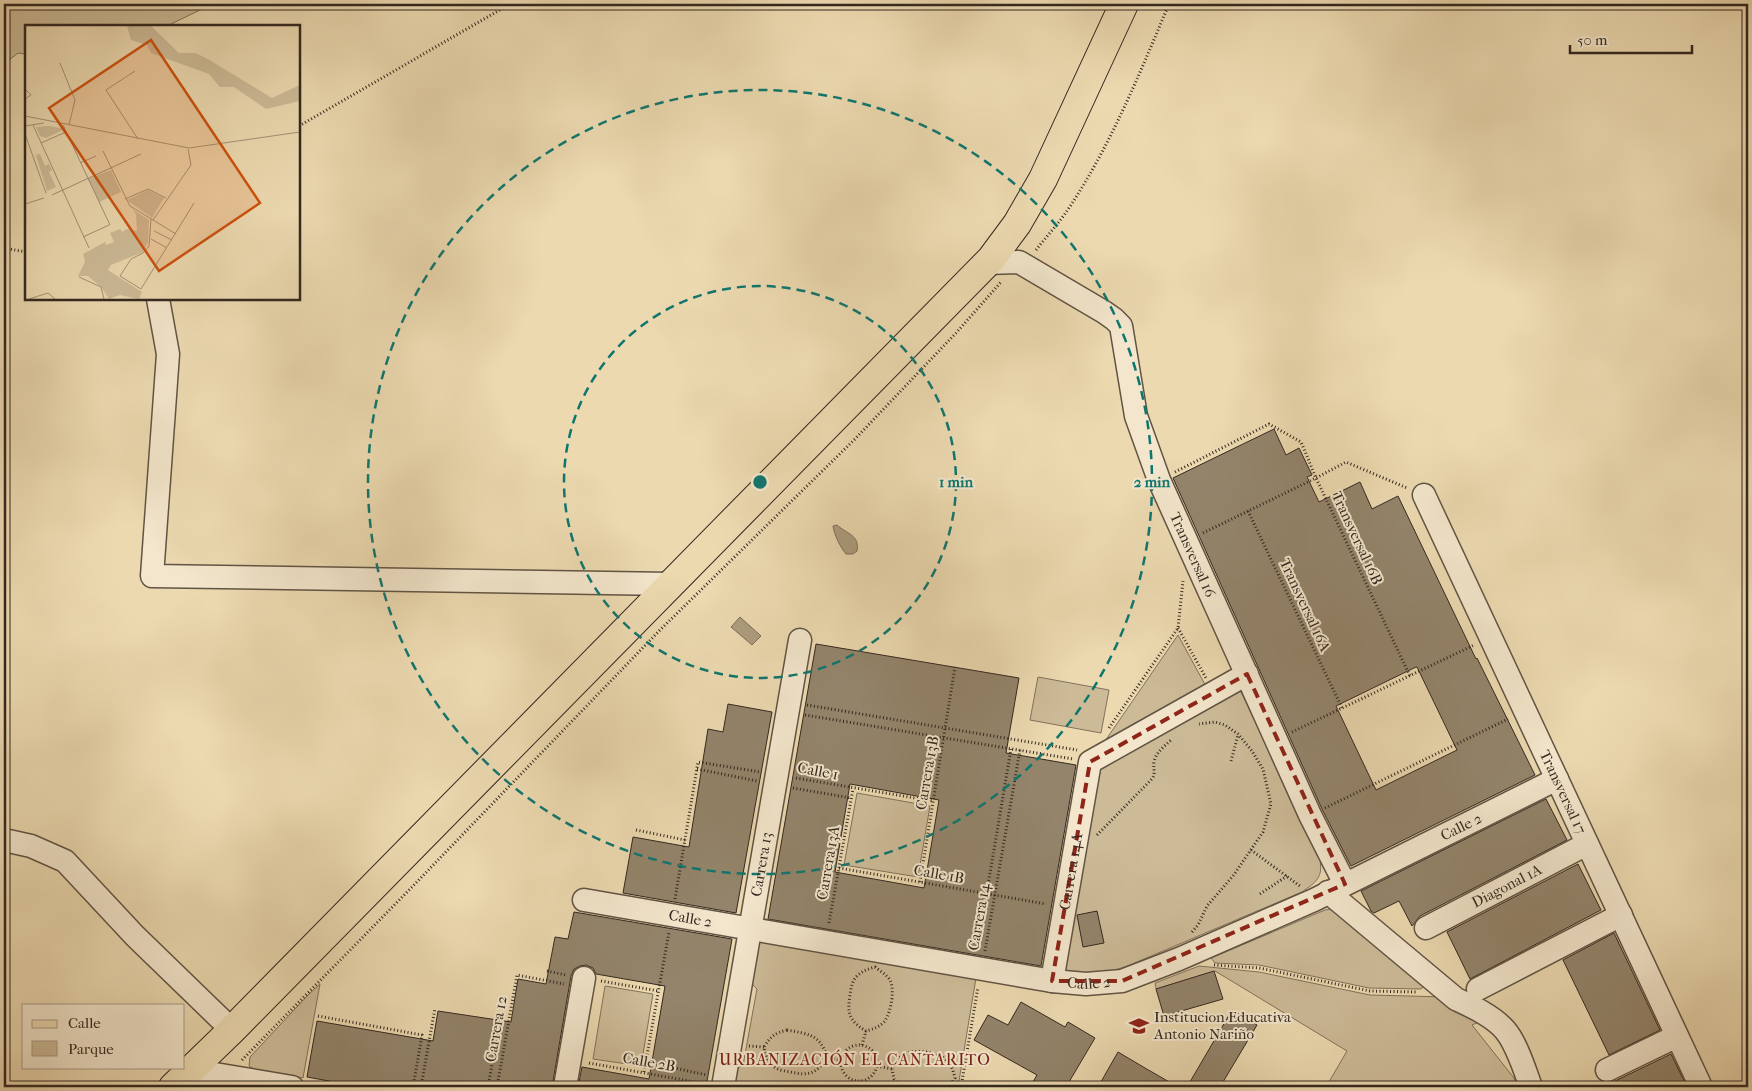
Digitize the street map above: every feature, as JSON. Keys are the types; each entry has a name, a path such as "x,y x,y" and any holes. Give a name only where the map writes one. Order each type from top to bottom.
{"main road":[{"path":"182,1078 232,1030 987,263 1010,234 1043,179 1124,4"}],"street":[{"path":"987,263 1019,262 1010,234"},
{"name":"Transversal 16","path":"1019,262 1104,312 1121,326 1136,416 1159,480 1310,815 1328,893"},
{"path":"158,300 168,354 152,576 671,584"},
{"name":"Transversal 17","path":"1424,495 1701,1087"},
{"name":"Carrera 13","path":"724,1084 800,640"},
{"path":"1090,762 1247,674"},
{"name":"Carrera 14A","path":"1052,981 1090,762"},
{"name":"Calle 2","path":"584,900 1052,981 1086,984 1122,981 1187,956 1328,893 1557,779"},
{"path":"4,840 31,846 65,861 135,936 232,1030"},
{"name":"Diagonal 1A","path":"1426,928 1587,844"},
{"path":"1328,893 1456,999 1477,1009 1506,1031 1531,1087"},
{"path":"1478,989 1621,915"},
{"path":"565,1087 583,983"},
{"path":"1607,1070 1677,1036"},
{"path":"182,1078 292,1087"}],"path":[{"path":"300,125 510,4"},
{"path":"4,248 25,252"},
{"name":"Transversal 16B","path":"1159,480 1269,424 1301,442 1316,478 1410,676"},
{"path":"1187,540 1346,462 1424,495"},
{"name":"Transversal 16A","path":"1248,511 1342,708"},
{"path":"1108,730 1178,628 1183,579"},
{"path":"1178,628 1213,692"},
{"path":"1276,740 1490,638"},
{"name":"Carrera 13B","path":"920,882 955,667"},
{"path":"788,707 946,728 1095,753 1090,762 944,738 788,707"},
{"path":"1310,815 1525,711"},
{"path":"1195,724 1215,722 1225,725 1238,734 1252,751 1263,769 1270,804 1263,832 1233,876 1207,906 1198,925 1192,932 1187,956 1207,964 1259,968 1370,992 1426,992"},
{"path":"1231,760 1238,734"},
{"path":"1073,857 1084,854 1101,830 1152,779 1155,775 1154,761 1158,752 1174,738"},
{"name":"Carrera 14","path":"961,1087 987,894 1011,748"},
{"name":"Carrera 14","path":"978,968 994,895 1020,750"},
{"name":"Calle 1","path":"698,762 933,801"},
{"name":"Carrera 13A","path":"826,941 853,789"},
{"path":"636,830 685,840"},
{"path":"1250,850 1308,892 1328,893"},
{"name":"Calle 1B","path":"839,868 1064,907"},
{"path":"1260,894 1287,876"},
{"path":"875,967 884,972 890,980 892,990 889,1012 884,1021 876,1028 866,1031 857,1026 851,1018 848,1008 852,985 857,976 865,970 875,967"},
{"name":"Carrera 12","path":"497,1087 516,975 583,983"},
{"path":"421,1087 434,1008"},
{"path":"318,1016 422,1036 413,1087"},
{"name":"Carrera 12","path":"488,1087 500,1019"},
{"path":"787,1030 809,1034 818,1039 824,1047 827,1057 822,1066 814,1072 804,1075 781,1071 772,1066 766,1057 764,1048 769,1039 777,1032 787,1030"},
{"path":"862,1045 866,1031"},
{"path":"862,1045 874,1053 877,1059 877,1066 870,1078 856,1081 845,1074 842,1068 842,1061 848,1049 862,1045"},
{"path":"902,1087 894,1078 892,1069 897,1060 905,1054 915,1051 938,1055 946,1060 952,1068 955,1078"},
{"path":"827,1057 842,1061"},
{"name":"Calle 2B","path":"570,1059 724,1084"},
{"name":"Calle 2B","path":"646,1062 724,1084"},
{"path":"877,1066 892,1069"},
{"path":"955,1078 962,1080"},
{"path":"949,1087 955,1078"}],"highlighted area":[{"path":"1247,674 1345,884 1122,981 1052,981 1090,762"}],"green space":[{"path":"4,4 208,4 204,8 169,25 25,25 25,54 18,53 4,64"},
{"path":"1178,635 1208,690 1105,741"},
{"path":"1038,677 1109,690 1101,733 1030,720"},
{"path":"1239,690 1320,860 1321,866 1317,879 1302,892 1130,965 1098,973 1081,974 1065,971 1094,764"},
{"path":"857,793 930,806 918,877 844,865"},
{"path":"1332,909 1424,986 1421,989 1369,988 1259,965 1215,963 1211,958 1325,910"},
{"path":"760,940 976,978 958,1087 733,1087 737,1068 743,1065 757,989 752,984"},
{"path":"1199,966 1259,972 1370,995 1447,997 1481,1021 1472,1025 1514,1078 1517,1087 1326,1087 1347,1051 1215,971 1156,989 1155,983"},
{"path":"320,984 303,1078 254,1069 249,1066 250,1057"},
{"path":"605,986 653,994 641,1066 593,1059"}],"shaded area":[{"path":"837,525 852,535 857,541 857,551 853,554 846,554 840,544 833,526"},
{"path":"740,617 761,636 752,645 731,627"}],"building":[{"path":"1274,429 1286,455 1299,448 1312,475 1307,477 1319,502 1360,482 1372,509 1398,496 1476,659 1535,775 1351,866 1322,809 1173,478","holes":["1417,667 1457,750 1376,790 1336,706"]},
{"path":"816,644 1019,678 1006,753 1076,765 1041,966 768,919","holes":["850,784 939,800 924,888 835,872"]},
{"path":"728,704 772,712 736,913 623,893 633,837 689,847 708,729 723,732"},
{"path":"1546,799 1567,840 1420,916 1412,926 1399,901 1374,913 1371,911 1361,891"},
{"path":"1578,864 1601,910 1470,979 1447,932"},
{"path":"1097,911 1104,943 1083,947 1077,915"},
{"path":"574,912 732,939 706,1087 578,1087 582,1067 649,1079 665,986 596,974 593,968 586,965 574,969 571,976 552,1087 362,1087 307,1077 317,1021 433,1041 438,1011 511,1022 518,979 546,984 555,937 568,939"},
{"path":"1614,933 1660,1030 1609,1055 1563,960"},
{"path":"1214,971 1223,999 1164,1016 1156,989"},
{"path":"1021,1002 1065,1027 1068,1022 1095,1038 1066,1087 1030,1087 1037,1075 974,1040 988,1015 1008,1025"},
{"path":"1232,1010 1257,1025 1220,1087 1187,1087"},
{"path":"1118,1052 1145,1068 1178,1087 1098,1087"},
{"path":"1671,1054 1687,1087 1599,1087 1613,1082"}],"place":[{"name":"Institucion Educativa Antonio Nariño","path":"1139,1026"}],"district":[{"name":"URBANIZACIÓN EL CANTARITO","path":"855,1059"}]}
